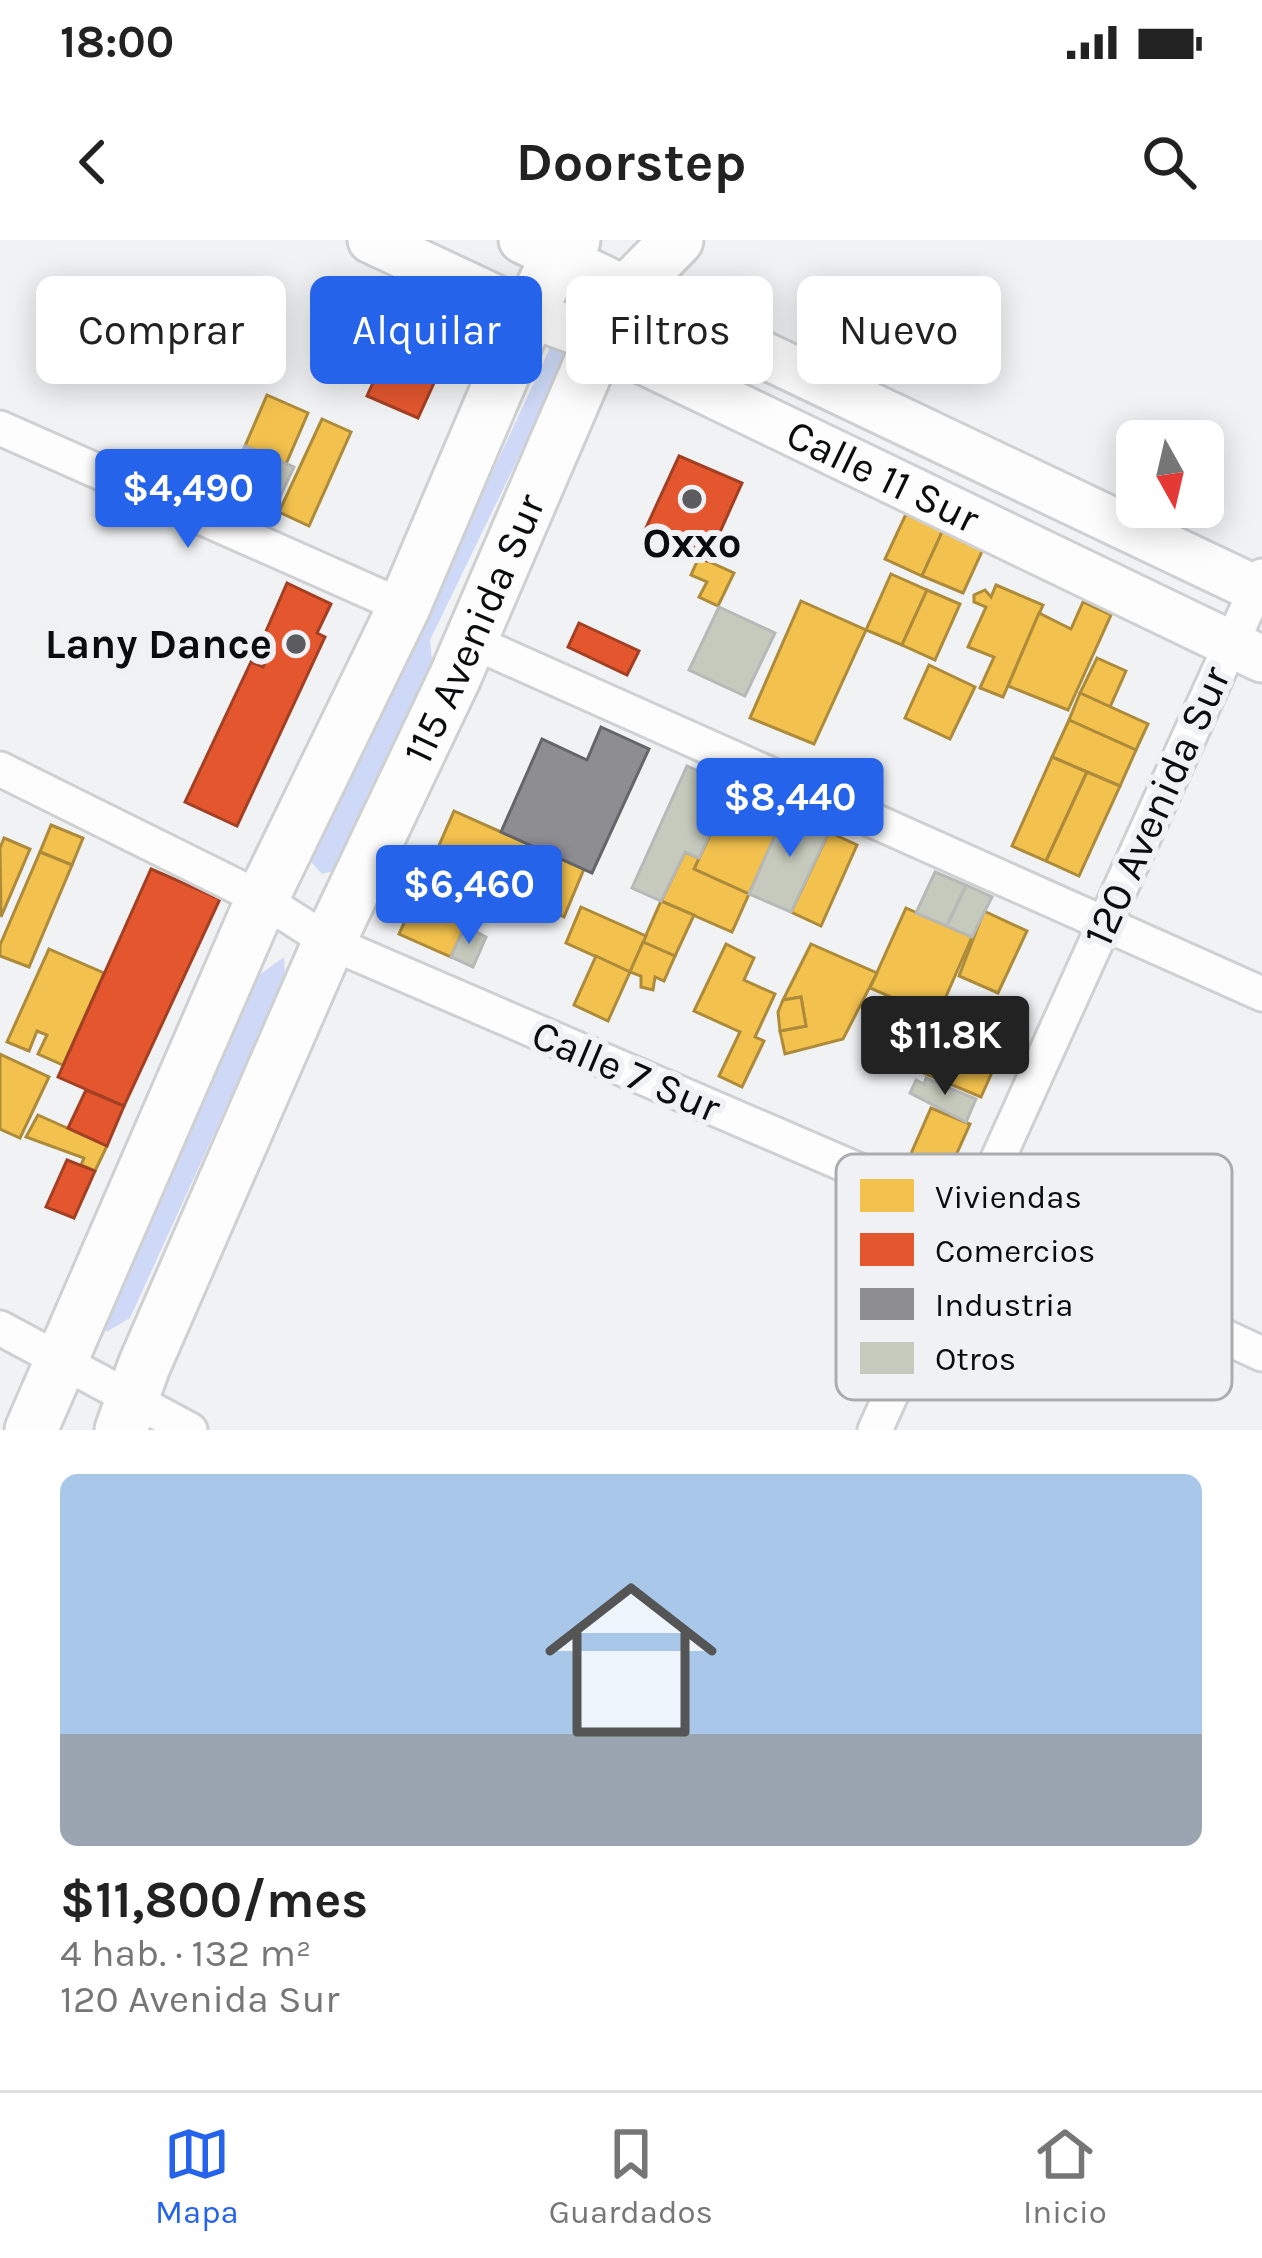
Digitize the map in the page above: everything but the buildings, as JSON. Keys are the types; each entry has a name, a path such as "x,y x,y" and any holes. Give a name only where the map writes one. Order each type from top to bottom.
{"main road":[{"name":"115 Avenida Sur","path":"642,276 677,240"},
{"name":"115 Avenida Sur","path":"541,276 551,246"},
{"name":"115 Avenida Sur","path":"31,1430 262,899 404,607 499,384"},
{"name":"115 Avenida Sur","path":"127,1416 144,1366 329,942 471,641 581,384"}],"street":[{"name":"Calle 11 Sur","path":"371,240 448,276"},
{"name":"Calle 11 Sur","path":"551,246 604,276"},
{"name":"Calle 11 Sur","path":"773,358 1260,586"},
{"name":"Calle 11 Sur","path":"691,384 1246,652"},
{"path":"0,428 404,607"},
{"name":"120 Avenida Sur","path":"1001,1154 1105,921 1246,652 1260,586"},
{"path":"471,641 1262,994"},
{"name":"Calle 7 Sur","path":"0,769 262,899 329,942 836,1162"},
{"path":"0,1328 61,1359 127,1416 190,1430"},
{"name":"Calle 7 Sur","path":"1232,1340 1262,1354"},
{"name":"120 Avenida Sur","path":"875,1430 889,1400"}],"shaded area":[{"path":"551,346 566,352 430,640 433,669 337,870 322,874 311,862 533,384 542,384 542,365"},
{"path":"284,957 285,978 130,1318 106,1332 103,1305 259,975"}],"place":[{"name":"Oxxo","path":"692,499"},
{"name":"Lany Dance","path":"296,644"}]}
